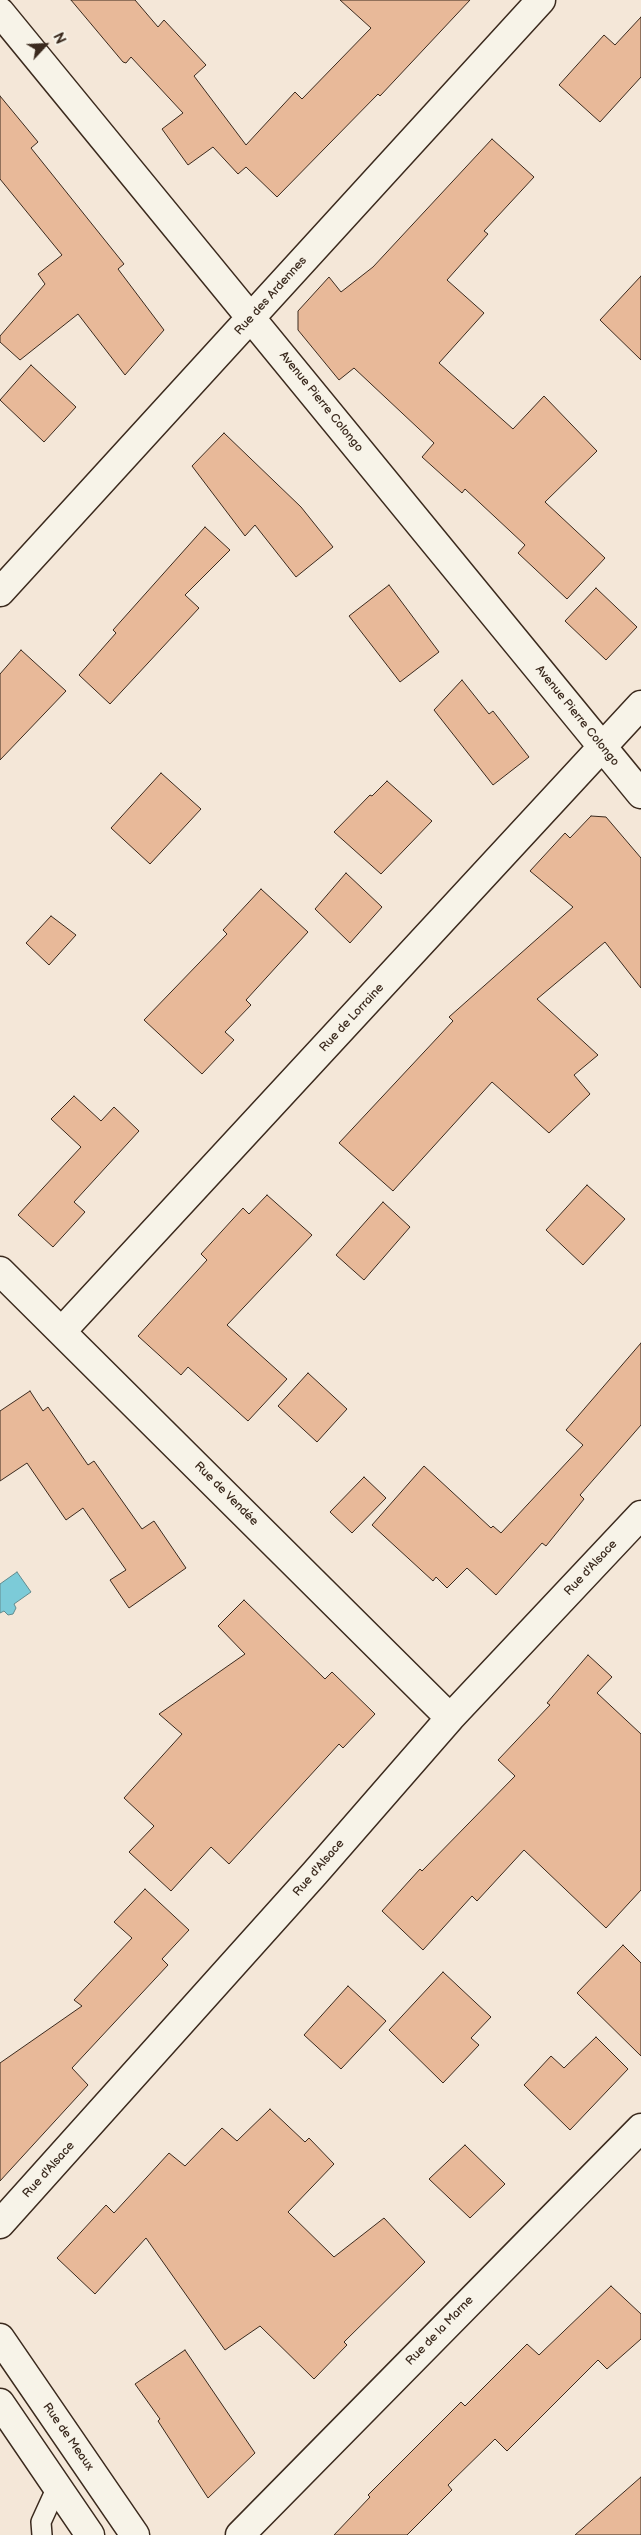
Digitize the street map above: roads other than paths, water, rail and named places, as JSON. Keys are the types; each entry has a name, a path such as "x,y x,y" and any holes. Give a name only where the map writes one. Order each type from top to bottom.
{"street":[{"name":"Rue des Ardennes","path":"0,592 541,0"},
{"name":"Avenue Pierre Colongo","path":"0,12 252,317 641,794"},
{"name":"Rue de Lorraine","path":"62,1331 641,705"},
{"name":"Rue de Vendée","path":"0,1271 450,1718"},
{"name":"Rue d'Alsace","path":"0,2224 315,1874 450,1718 641,1515"},
{"name":"Rue de la Marne","path":"240,2535 641,2128"},
{"name":"Rue de Meaux","path":"0,2338 135,2535"},
{"path":"0,2403 90,2535"}],"lane":[{"path":"42,2535 40,2522 57,2487"}],"water":[{"path":"17,1572 31,1592 14,1604 16,1608 13,1614 8,1615 4,1611 0,1613 0,1584"}]}
